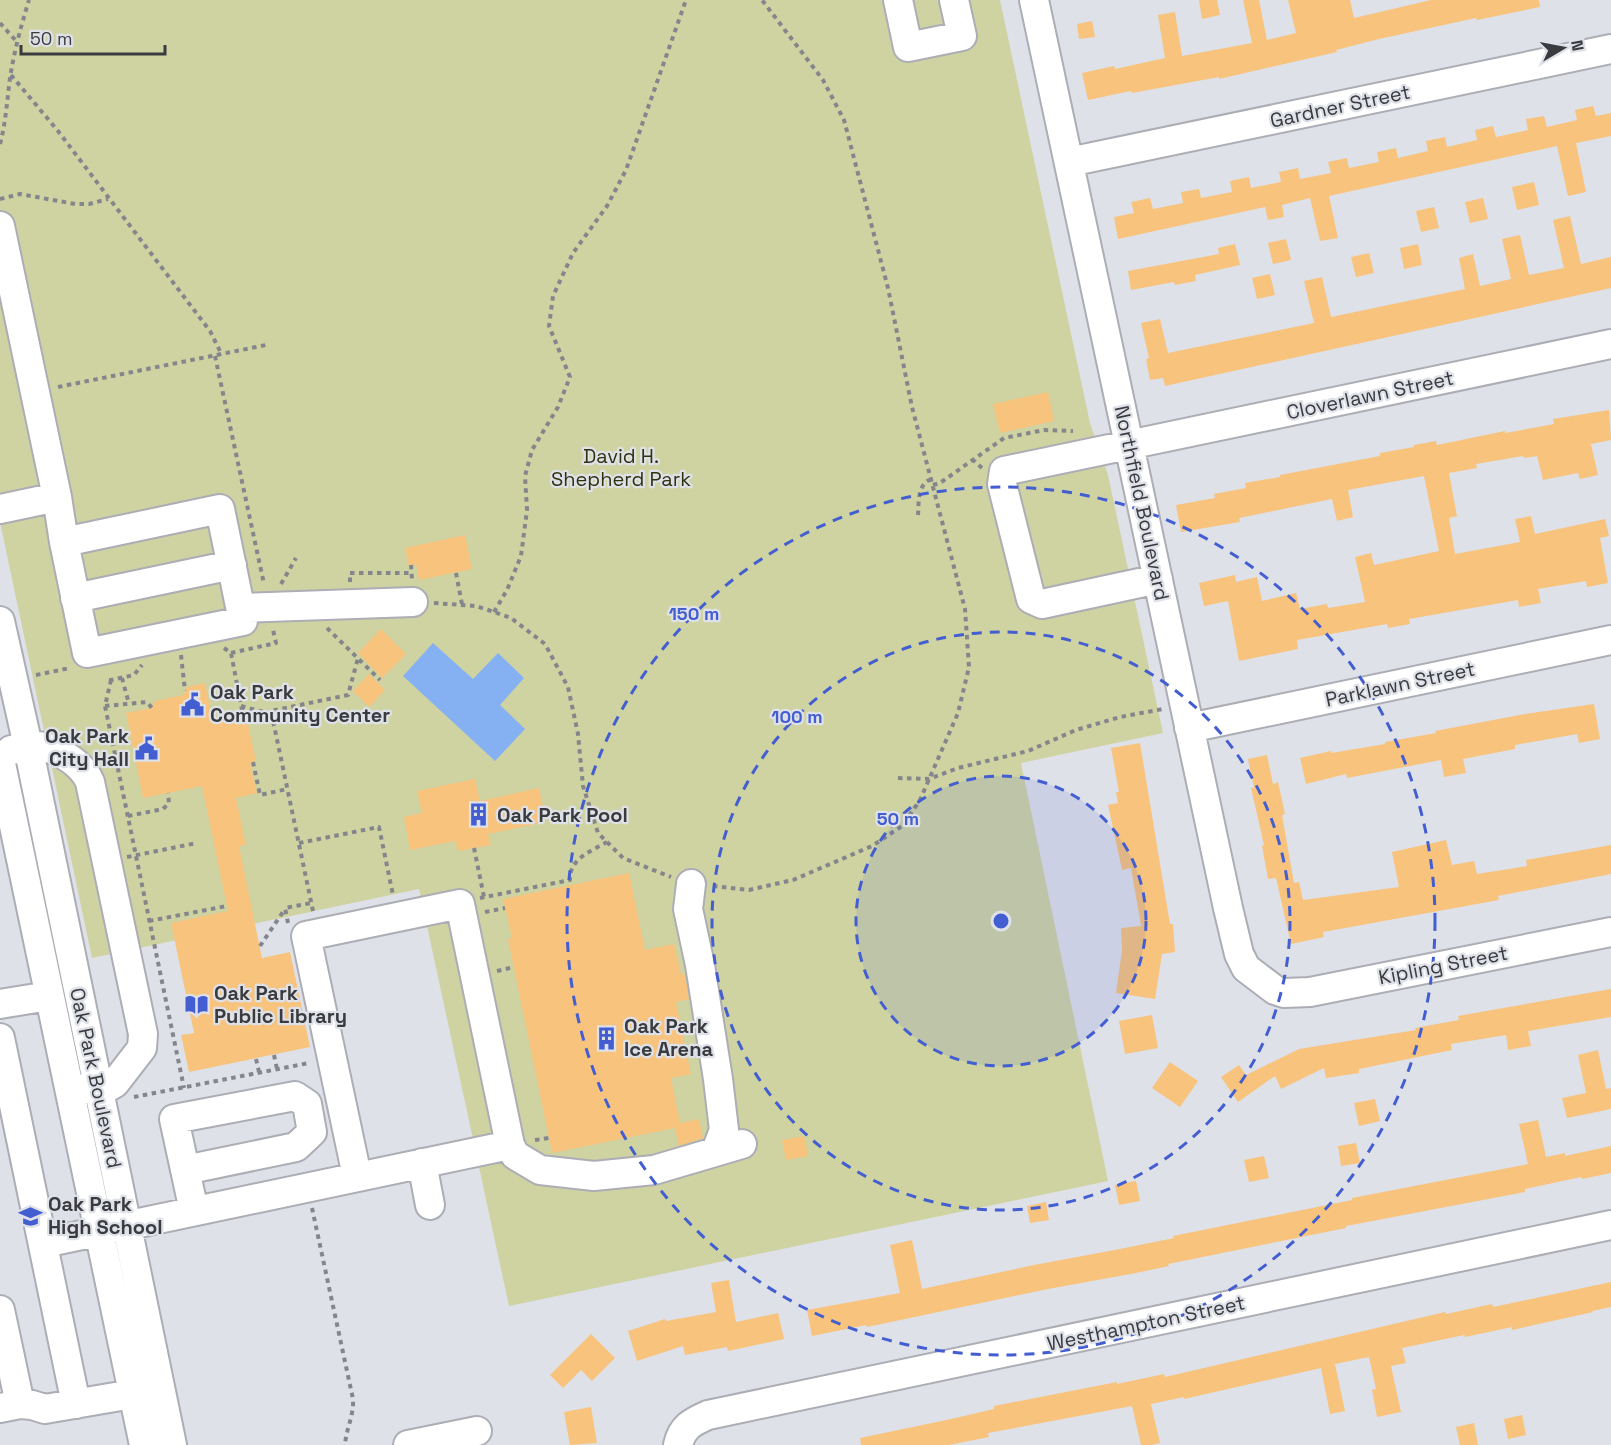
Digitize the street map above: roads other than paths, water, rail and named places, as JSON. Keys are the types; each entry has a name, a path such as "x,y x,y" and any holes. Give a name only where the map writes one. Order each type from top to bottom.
{"street":[{"path":"898,0 908,47 962,36 954,0"},
{"name":"Northfield Boulevard","path":"1034,0 1239,954 1246,968 1275,990"},
{"name":"Gardner Street","path":"1069,162 1611,49"},
{"path":"0,226 36,392 64,542 87,653 243,621 220,509 64,542"},
{"name":"Cloverlawn Street","path":"1158,579 1041,604 1031,599 1002,484 1004,471 1611,344"},
{"path":"0,509 57,497"},
{"path":"75,598 232,565"},
{"path":"241,608 413,602"},
{"name":"Oak Park Boulevard","path":"0,621 28,746 172,1445"},
{"name":"Parklawn Street","path":"1189,728 1611,640"},
{"path":"0,753 28,746 45,747 78,764 85,771 90,782 143,1034 142,1048 115,1083 98,1089 69,1090"},
{"name":"Oak Park Boulevard","path":"0,759 10,852 49,996 144,1445"},
{"path":"10,852 47,844"},
{"path":"357,1176 306,936 476,905 510,1145 515,1155 540,1170 594,1176 654,1170 729,1147 724,1130 718,1079 688,909 691,884"},
{"name":"Kipling Street","path":"1275,990 1284,993 1310,992 1611,932"},
{"path":"0,1004 49,996"},
{"path":"0,1038 76,1404"},
{"path":"44,1243 510,1145"},
{"path":"422,1164 430,1205"},
{"path":"185,1170 194,1210"},
{"name":"Westhampton Street","path":"681,1436 692,1421 708,1414 1611,1225"},
{"path":"0,1310 10,1406 32,1405 45,1408 133,1394 156,1366"},
{"path":"408,1445 477,1431"}],"water":[{"path":"433,643 473,679 498,653 524,678 500,705 525,729 495,761 403,676"}],"place":[{"name":"Oak Park Community Center","path":"192,704"},
{"name":"Oak Park City Hall","path":"147,748"},
{"name":"Oak Park Pool","path":"479,815"},
{"name":"Oak Park Public Library","path":"196,1004"},
{"name":"Oak Park Ice Arena","path":"606,1038"},
{"name":"Oak Park High School","path":"30,1216"}],"park label":[{"name":"David H. Shepherd Park","path":"621,468"}]}
